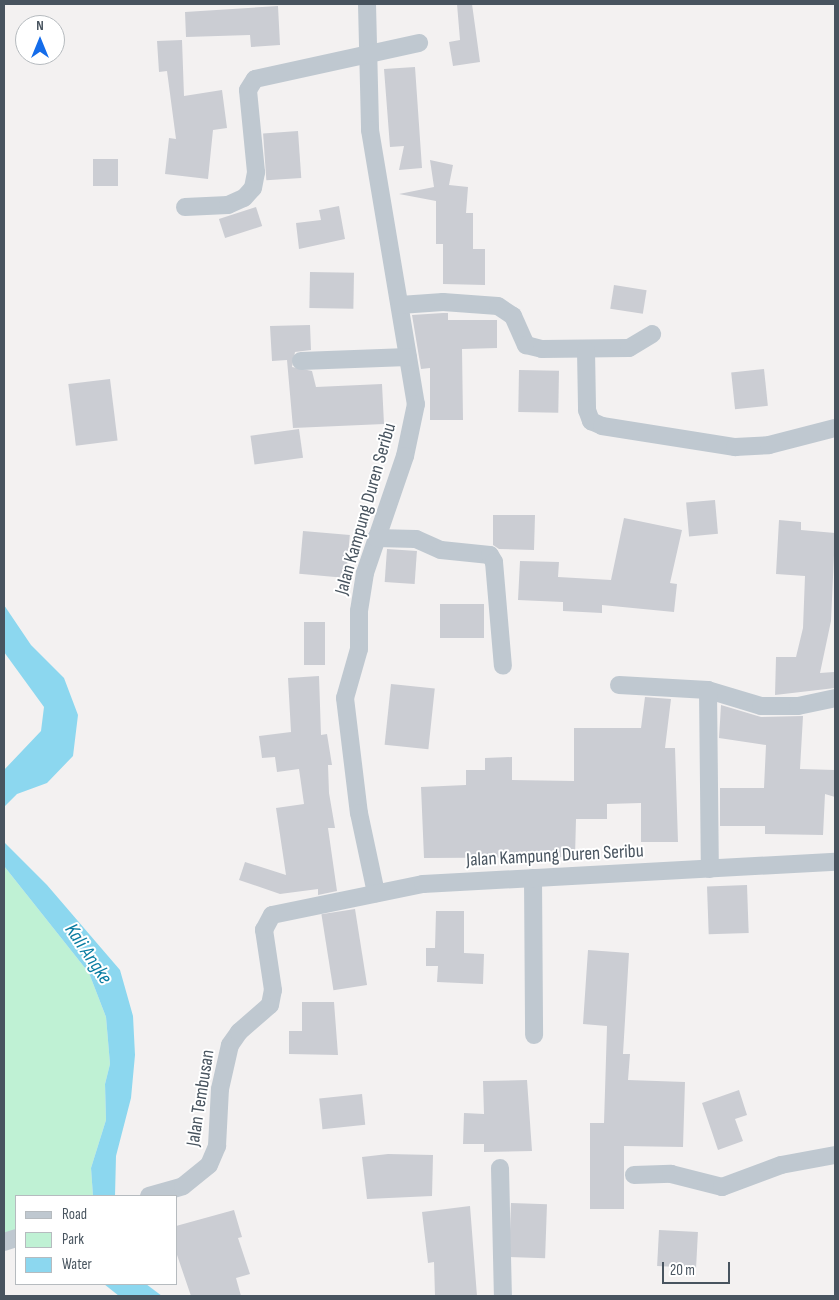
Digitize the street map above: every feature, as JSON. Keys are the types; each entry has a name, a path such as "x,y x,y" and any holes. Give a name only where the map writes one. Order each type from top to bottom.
{"street":[{"name":"Jalan Kampung Duren Seribu","path":"367,4 370,130 416,404 405,456 376,538 359,611 359,649 345,698 359,813 376,893 423,884 835,862"},
{"path":"184,207 228,205 244,198 253,188 256,172 249,83 264,76 419,44"},
{"path":"400,305 443,302 498,306 513,316 526,345 586,350 629,348 652,334"},
{"path":"586,350 587,410 591,421 602,426 735,447 769,445 835,428"},
{"path":"301,362 408,357"},
{"path":"376,538 416,539 441,550 490,555 494,562 503,666"},
{"path":"618,685 708,690 761,706 798,706 835,698"},
{"path":"708,690 710,869"},
{"path":"533,878 534,1035"},
{"name":"Jalan Tembusan","path":"152,1195 183,1186 195,1177 209,1165 217,1146 220,1089 230,1045 239,1032 262,1016 273,990 266,953 266,921 288,909 376,893"},
{"path":"634,1175 672,1174 722,1187 782,1165 835,1155"},
{"path":"500,1168 503,1296"}],"green space":[{"path":"4,866 89,973 106,1017 110,1064 105,1084 106,1120 91,1168 93,1195 15,1195 15,1234 4,1239"}],"water":[{"path":"4,605 31,645 64,678 78,715 73,756 47,783 17,794 4,807 4,770 41,731 44,707 4,652"},
{"name":"Kali Angke","path":"4,842 47,885 120,970 133,1016 135,1055 131,1098 116,1156 115,1195 93,1195 91,1168 106,1120 105,1084 110,1064 106,1017 89,973 4,866"},
{"path":"105,1285 147,1285 162,1296 119,1296"}],"building":[{"path":"457,4 472,4 480,62 453,66 449,42 460,40"},
{"path":"278,6 280,45 251,47 250,35 186,37 185,12"},
{"path":"182,40 184,96 222,90 227,128 213,130 208,179 165,174 169,138 176,139 167,71 159,72 157,41"},
{"path":"415,67 422,168 399,170 404,146 390,147 384,69"},
{"path":"298,131 301,178 266,180 263,133"},
{"path":"93,159 118,159 118,186 93,186"},
{"path":"430,160 453,165 449,185 468,187 466,213 473,213 473,249 485,249 485,285 443,284 443,244 436,244 436,201 399,194 434,187"},
{"path":"339,206 345,239 299,249 296,223 321,220 319,210"},
{"path":"256,207 262,226 225,238 219,219"},
{"path":"310,272 354,273 353,309 309,308"},
{"path":"614,285 647,290 643,314 610,309"},
{"path":"448,313 448,320 497,320 497,348 462,349 463,420 430,420 430,368 421,369 412,315"},
{"path":"310,325 311,350 295,352 292,367 312,371 316,387 382,384 384,424 293,428 287,360 272,361 270,326"},
{"path":"764,369 768,406 735,409 731,372"},
{"path":"519,370 559,371 558,413 518,412"},
{"path":"110,379 118,441 76,446 68,384"},
{"path":"299,429 303,458 255,465 250,436"},
{"path":"715,500 718,534 689,536 686,503"},
{"path":"493,515 535,515 534,550 499,549 493,545"},
{"path":"624,518 682,530 670,583 677,584 674,612 602,605 602,613 563,611 563,602 518,600 520,561 559,562 558,577 611,580"},
{"path":"779,520 801,522 801,530 835,533 831,621 820,673 834,672 835,688 775,695 776,657 796,657 803,628 805,576 776,574"},
{"path":"303,531 350,535 346,578 299,574"},
{"path":"387,549 417,551 415,584 385,582"},
{"path":"440,604 484,604 484,638 440,638"},
{"path":"304,622 325,622 325,665 304,665"},
{"path":"319,676 321,735 327,734 332,765 328,765 329,793 335,828 328,828 337,891 318,895 318,889 280,894 239,880 245,862 286,875 276,808 304,804 299,769 277,772 275,757 262,758 259,736 291,732 288,678"},
{"path":"391,684 435,689 428,749 385,745"},
{"path":"645,697 671,699 665,748 675,748 678,842 641,842 641,803 607,804 607,819 576,819 575,857 424,858 421,787 466,785 466,770 485,770 485,758 512,757 512,780 574,781 574,728 641,728"},
{"path":"721,705 761,717 803,716 800,769 835,770 835,797 825,794 823,835 765,834 765,826 720,826 720,788 764,788 766,745 719,738"},
{"path":"747,885 749,933 709,934 707,886"},
{"path":"355,909 367,985 333,990 321,914"},
{"path":"436,911 464,911 464,953 484,954 483,984 437,982 438,966 426,966 426,948 435,948"},
{"path":"588,950 629,953 623,1054 630,1054 628,1080 685,1082 683,1147 624,1146 624,1209 590,1209 590,1123 604,1123 607,1026 583,1024"},
{"path":"302,1002 334,1002 338,1055 289,1054 289,1031 302,1031"},
{"path":"527,1080 532,1151 484,1152 484,1144 463,1144 464,1113 484,1114 483,1081"},
{"path":"739,1090 747,1115 735,1119 743,1141 718,1150 702,1103"},
{"path":"362,1094 365,1125 322,1129 319,1098"},
{"path":"388,1154 433,1155 432,1196 367,1199 362,1157"},
{"path":"511,1203 547,1204 545,1258 509,1257"},
{"path":"470,1206 477,1296 435,1296 434,1262 428,1263 422,1212"},
{"path":"234,1210 242,1237 238,1238 250,1274 236,1278 241,1296 191,1296 178,1258 178,1225"},
{"path":"659,1230 698,1232 696,1268 657,1266"}]}
